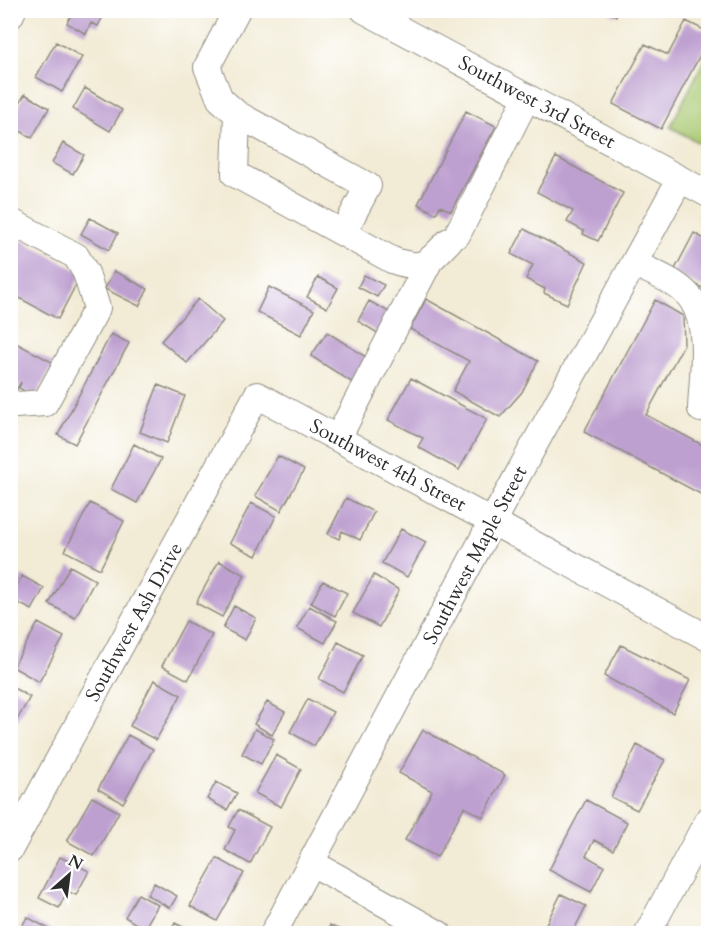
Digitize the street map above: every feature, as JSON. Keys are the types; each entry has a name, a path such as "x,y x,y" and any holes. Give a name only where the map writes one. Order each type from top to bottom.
{"street":[{"path":"10,16 13,10"},
{"path":"237,10 207,67 220,99 237,114 368,186 343,233"},
{"name":"Southwest 3rd Street","path":"364,10 708,194"},
{"path":"338,438 429,262 453,238 527,97"},
{"path":"237,114 235,174 392,260 408,266 429,262"},
{"name":"Southwest Maple Street","path":"273,933 493,521 680,179"},
{"path":"10,221 76,256 86,273 97,308 45,403 13,404"},
{"path":"634,263 676,285 692,300 704,329 701,409"},
{"name":"Southwest 4th Street","path":"257,395 708,638"},
{"name":"Southwest Ash Drive","path":"10,849 257,395"},
{"path":"647,933 708,820"},
{"path":"312,863 439,933"}],"green space":[{"path":"708,52 708,148 670,127"}],"building":[{"path":"74,10 106,10 98,26 91,23 86,34 67,23"},
{"path":"605,10 619,10 616,16"},
{"path":"686,21 708,32 708,40 661,129 613,104 645,44 668,55"},
{"path":"56,42 82,57 62,92 36,77"},
{"path":"85,88 122,110 110,131 73,109"},
{"path":"25,94 49,108 32,138 10,125 10,119"},
{"path":"466,111 496,126 451,211 440,206 436,214 418,204"},
{"path":"63,143 84,155 73,174 52,163"},
{"path":"556,157 623,193 598,241 583,234 584,231 567,222 573,211 537,192"},
{"path":"90,218 118,233 109,250 81,234"},
{"path":"524,229 587,262 567,304 544,293 545,289 526,279 533,265 511,254"},
{"path":"694,233 708,241 708,294 705,289 673,273"},
{"path":"10,234 82,273 58,319 10,293"},
{"path":"114,271 148,289 139,306 105,289"},
{"path":"364,275 384,285 377,297 358,287"},
{"path":"318,277 338,288 327,308 307,297"},
{"path":"269,287 314,310 301,335 257,312"},
{"path":"198,299 223,321 187,363 161,341"},
{"path":"426,299 538,361 522,392 500,417 453,391 469,361 410,329"},
{"path":"655,300 683,316 684,344 646,415 708,448 708,498 584,432"},
{"path":"369,301 391,313 379,334 358,321"},
{"path":"327,332 369,359 353,383 311,356"},
{"path":"111,334 129,343 75,444 58,435"},
{"path":"10,340 54,363 35,397 19,388 21,382 10,401"},
{"path":"411,378 487,419 459,470 418,447 423,438 388,420"},
{"path":"158,385 185,396 167,443 140,432"},
{"path":"134,444 161,459 137,503 111,489"},
{"path":"278,456 304,470 281,511 255,496"},
{"path":"346,498 374,512 360,540 342,531 339,539 328,534"},
{"path":"90,503 124,521 100,569 65,551"},
{"path":"251,503 276,516 256,556 230,543"},
{"path":"401,529 426,542 407,577 382,563"},
{"path":"219,561 245,575 222,617 196,603"},
{"path":"70,566 95,580 75,618 49,604"},
{"path":"374,575 399,590 379,627 353,613"},
{"path":"22,576 44,588 32,610 10,599"},
{"path":"323,581 347,593 335,616 311,603"},
{"path":"234,606 256,618 245,640 223,628"},
{"path":"309,606 337,621 325,643 297,628"},
{"path":"186,621 212,635 188,680 162,666"},
{"path":"38,623 64,637 39,682 13,667"},
{"path":"338,642 363,655 343,692 319,679"},
{"path":"621,645 690,680 673,713 604,676"},
{"path":"154,680 181,695 156,740 130,726"},
{"path":"10,686 30,697 10,732"},
{"path":"308,699 333,712 314,746 290,732"},
{"path":"267,702 285,712 272,735 254,724"},
{"path":"255,729 274,739 261,764 242,754"},
{"path":"423,730 505,775 483,817 464,807 437,857 405,840 432,791 399,773"},
{"path":"128,735 153,749 123,803 98,789"},
{"path":"637,745 665,760 637,810 611,797"},
{"path":"276,755 301,769 281,807 255,793"},
{"path":"216,782 237,793 227,810 207,799"},
{"path":"92,797 119,812 94,856 67,841"},
{"path":"586,800 627,822 613,850 594,840 586,856 604,866 591,892 549,870"},
{"path":"238,810 270,827 250,864 225,850 235,830 229,827"},
{"path":"60,857 89,871 76,895 67,891 59,908 39,898"},
{"path":"217,858 244,873 217,921 190,906"},
{"path":"154,883 177,896 170,908 147,895"},
{"path":"138,894 158,905 144,929 125,917"},
{"path":"561,894 586,906 572,934 541,934"},
{"path":"27,917 53,931 52,934 18,934"},
{"path":"175,923 195,934 169,934"},
{"path":"330,925 346,934 326,934"}]}
